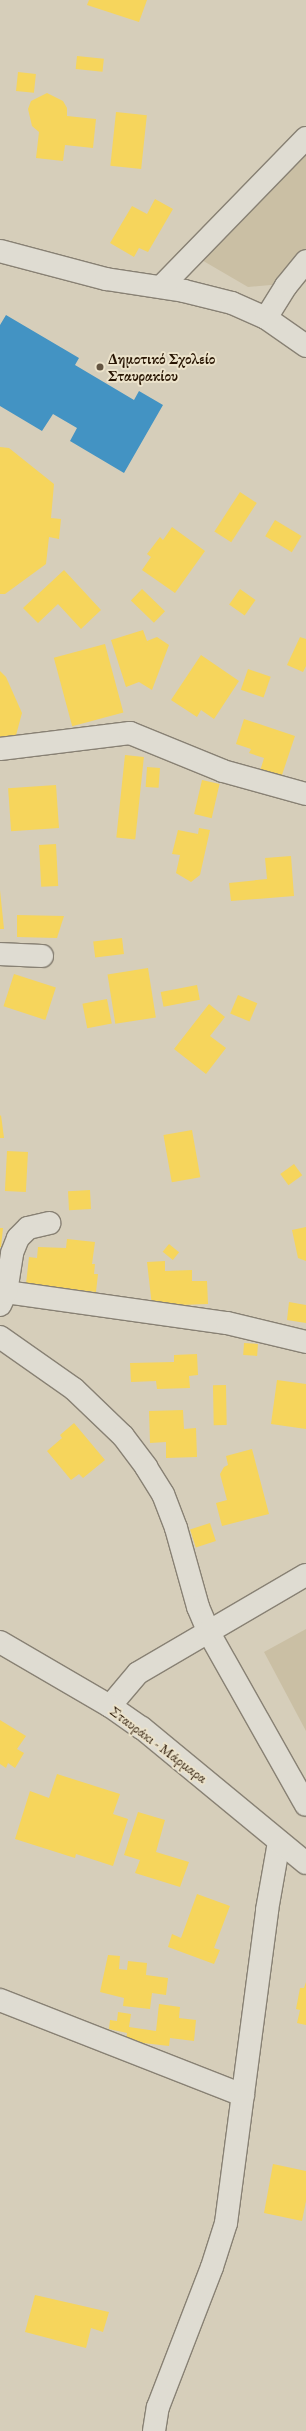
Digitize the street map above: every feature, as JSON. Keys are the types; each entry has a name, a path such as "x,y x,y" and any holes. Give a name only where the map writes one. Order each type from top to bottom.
{"street":[{"path":"161,287 306,138"},
{"path":"0,251 106,279 161,287 220,300 266,318 306,346"},
{"path":"266,318 286,286 306,261"},
{"path":"0,749 130,733 223,771 306,794"},
{"path":"0,954 42,956"},
{"path":"49,1223 28,1228 18,1238 12,1253 3,1299 227,1323 306,1342"},
{"path":"2,1341 74,1388 123,1436 146,1467 162,1494 176,1528 198,1607 209,1633 306,1805"},
{"path":"110,1706 138,1673 209,1633 306,1575"},
{"name":"Σταυράκι - Μάρμαρα","path":"0,1642 110,1706 193,1768 279,1842 306,1863"},
{"path":"154,2431 158,2407 168,2376 220,2247 226,2223 267,1910 279,1842"},
{"path":"0,2000 243,2095"}],"shaded area":[{"path":"306,150 306,253 282,284 248,287 200,259"},
{"path":"306,1629 306,1731 264,1652"}],"building: Homes":[{"path":"89,0 147,0 139,22 87,5"},
{"path":"77,56 104,59 102,72 76,69"},
{"path":"18,72 36,74 34,93 16,91"},
{"path":"47,93 63,101 67,108 67,116 96,119 93,148 65,145 63,161 36,158 39,132 32,126 28,109 31,101"},
{"path":"116,112 147,115 141,169 110,166"},
{"path":"155,199 173,209 148,252 139,248 134,257 110,243 132,206 147,214"},
{"path":"0,447 9,448 54,484 51,518 61,519 59,539 49,537 46,564 5,594 0,594"},
{"path":"240,492 257,503 231,542 214,531"},
{"path":"275,520 302,536 292,552 265,536"},
{"path":"172,527 205,551 175,593 142,570 151,557 147,554 160,537 163,540"},
{"path":"64,570 101,610 81,629 58,604 38,623 23,608"},
{"path":"142,589 165,611 154,623 131,601"},
{"path":"240,589 256,600 245,615 229,605"},
{"path":"143,630 147,641 157,637 169,645 152,690 139,682 126,687 111,640"},
{"path":"300,637 306,639 306,666 303,672 287,665"},
{"path":"105,644 123,713 72,726 54,658"},
{"path":"201,655 239,681 214,719 201,710 197,717 171,700"},
{"path":"248,669 271,677 264,698 241,690"},
{"path":"0,671 6,677 22,713 15,739 0,743"},
{"path":"244,719 295,736 281,778 260,771 264,758 249,753 251,749 236,744"},
{"path":"125,755 144,757 135,840 116,838"},
{"path":"147,767 160,768 159,788 146,787"},
{"path":"202,780 220,784 212,818 194,814"},
{"path":"56,785 59,828 11,831 8,788"},
{"path":"199,828 210,830 200,875 191,882 176,873 180,855 172,854 178,830 198,834"},
{"path":"56,844 58,886 41,887 39,845"},
{"path":"291,856 294,896 231,901 229,883 267,879 265,858"},
{"path":"0,890 4,929 0,929"},
{"path":"17,915 64,916 57,938 17,937"},
{"path":"122,938 124,954 95,957 93,942"},
{"path":"148,968 156,1017 115,1024 108,974"},
{"path":"14,974 56,988 45,1020 3,1006"},
{"path":"197,985 200,1000 164,1007 161,992"},
{"path":"238,995 257,1003 250,1022 230,1013"},
{"path":"107,999 112,1024 87,1028 82,1004"},
{"path":"209,1004 225,1017 210,1036 226,1048 206,1074 174,1049"},
{"path":"1,1115 4,1138 0,1138"},
{"path":"192,1130 200,1177 172,1182 163,1135"},
{"path":"7,1151 28,1152 26,1192 5,1191"},
{"path":"294,1164 302,1175 288,1185 280,1174"},
{"path":"90,1190 91,1209 69,1210 68,1191"},
{"path":"306,1227 306,1261 298,1258 292,1230"},
{"path":"0,1228 3,1228 1,1247 0,1247"},
{"path":"67,1239 95,1242 92,1264 95,1264 94,1274 98,1274 96,1292 26,1284 29,1257 37,1258 38,1247 66,1248"},
{"path":"169,1244 179,1252 173,1260 163,1252"},
{"path":"165,1261 165,1271 192,1270 192,1281 207,1281 208,1304 152,1306 147,1262"},
{"path":"289,1302 306,1305 306,1323 287,1320"},
{"path":"244,1343 258,1344 257,1356 243,1355"},
{"path":"197,1354 198,1375 189,1376 190,1388 157,1389 156,1381 131,1382 130,1363 174,1362 174,1355"},
{"path":"277,1380 306,1384 306,1429 271,1424"},
{"path":"213,1385 226,1385 227,1425 214,1425"},
{"path":"183,1410 184,1429 196,1428 197,1457 166,1458 166,1442 150,1443 149,1411"},
{"path":"74,1423 105,1460 83,1478 79,1474 71,1480 47,1451 62,1438 60,1435"},
{"path":"252,1449 269,1514 222,1526 216,1503 227,1500 220,1474 224,1467 228,1465 226,1456"},
{"path":"210,1523 216,1541 196,1548 190,1529"},
{"path":"0,1720 26,1736 17,1749 24,1753 15,1768 8,1763 6,1768 0,1764"},
{"path":"57,1774 120,1794 113,1814 128,1819 113,1866 76,1854 75,1858 15,1839 30,1791 49,1798"},
{"path":"138,1812 165,1820 156,1852 189,1862 180,1887 135,1873 140,1860 124,1855"},
{"path":"197,1894 230,1906 214,1948 220,1950 214,1964 168,1947 172,1934 181,1938"},
{"path":"108,1955 120,1956 119,1969 127,1970 128,1961 147,1963 146,1975 168,1978 166,1995 152,1993 150,2009 123,2006 124,1998 100,1992"},
{"path":"306,1982 306,2025 297,2023 300,2010 296,2009 300,1988 304,1988"},
{"path":"159,2004 180,2007 179,2018 196,2020 194,2041 170,2038 169,2046 126,2041 127,2033 109,2029 110,2020 117,2021 118,2012 131,2014 129,2027 156,2031"},
{"path":"273,2164 306,2171 306,2201 302,2221 264,2213"},
{"path":"35,2295 109,2312 103,2332 91,2328 86,2348 25,2332"}],"building: Schools":[{"path":"6,315 79,358 75,365 134,400 139,391 163,405 124,473 70,441 77,428 53,414 42,431 0,406 0,325"}],"place":[{"name":"Δημοτικό Σχολείο Σταυρακίου","path":"100,367"}]}
